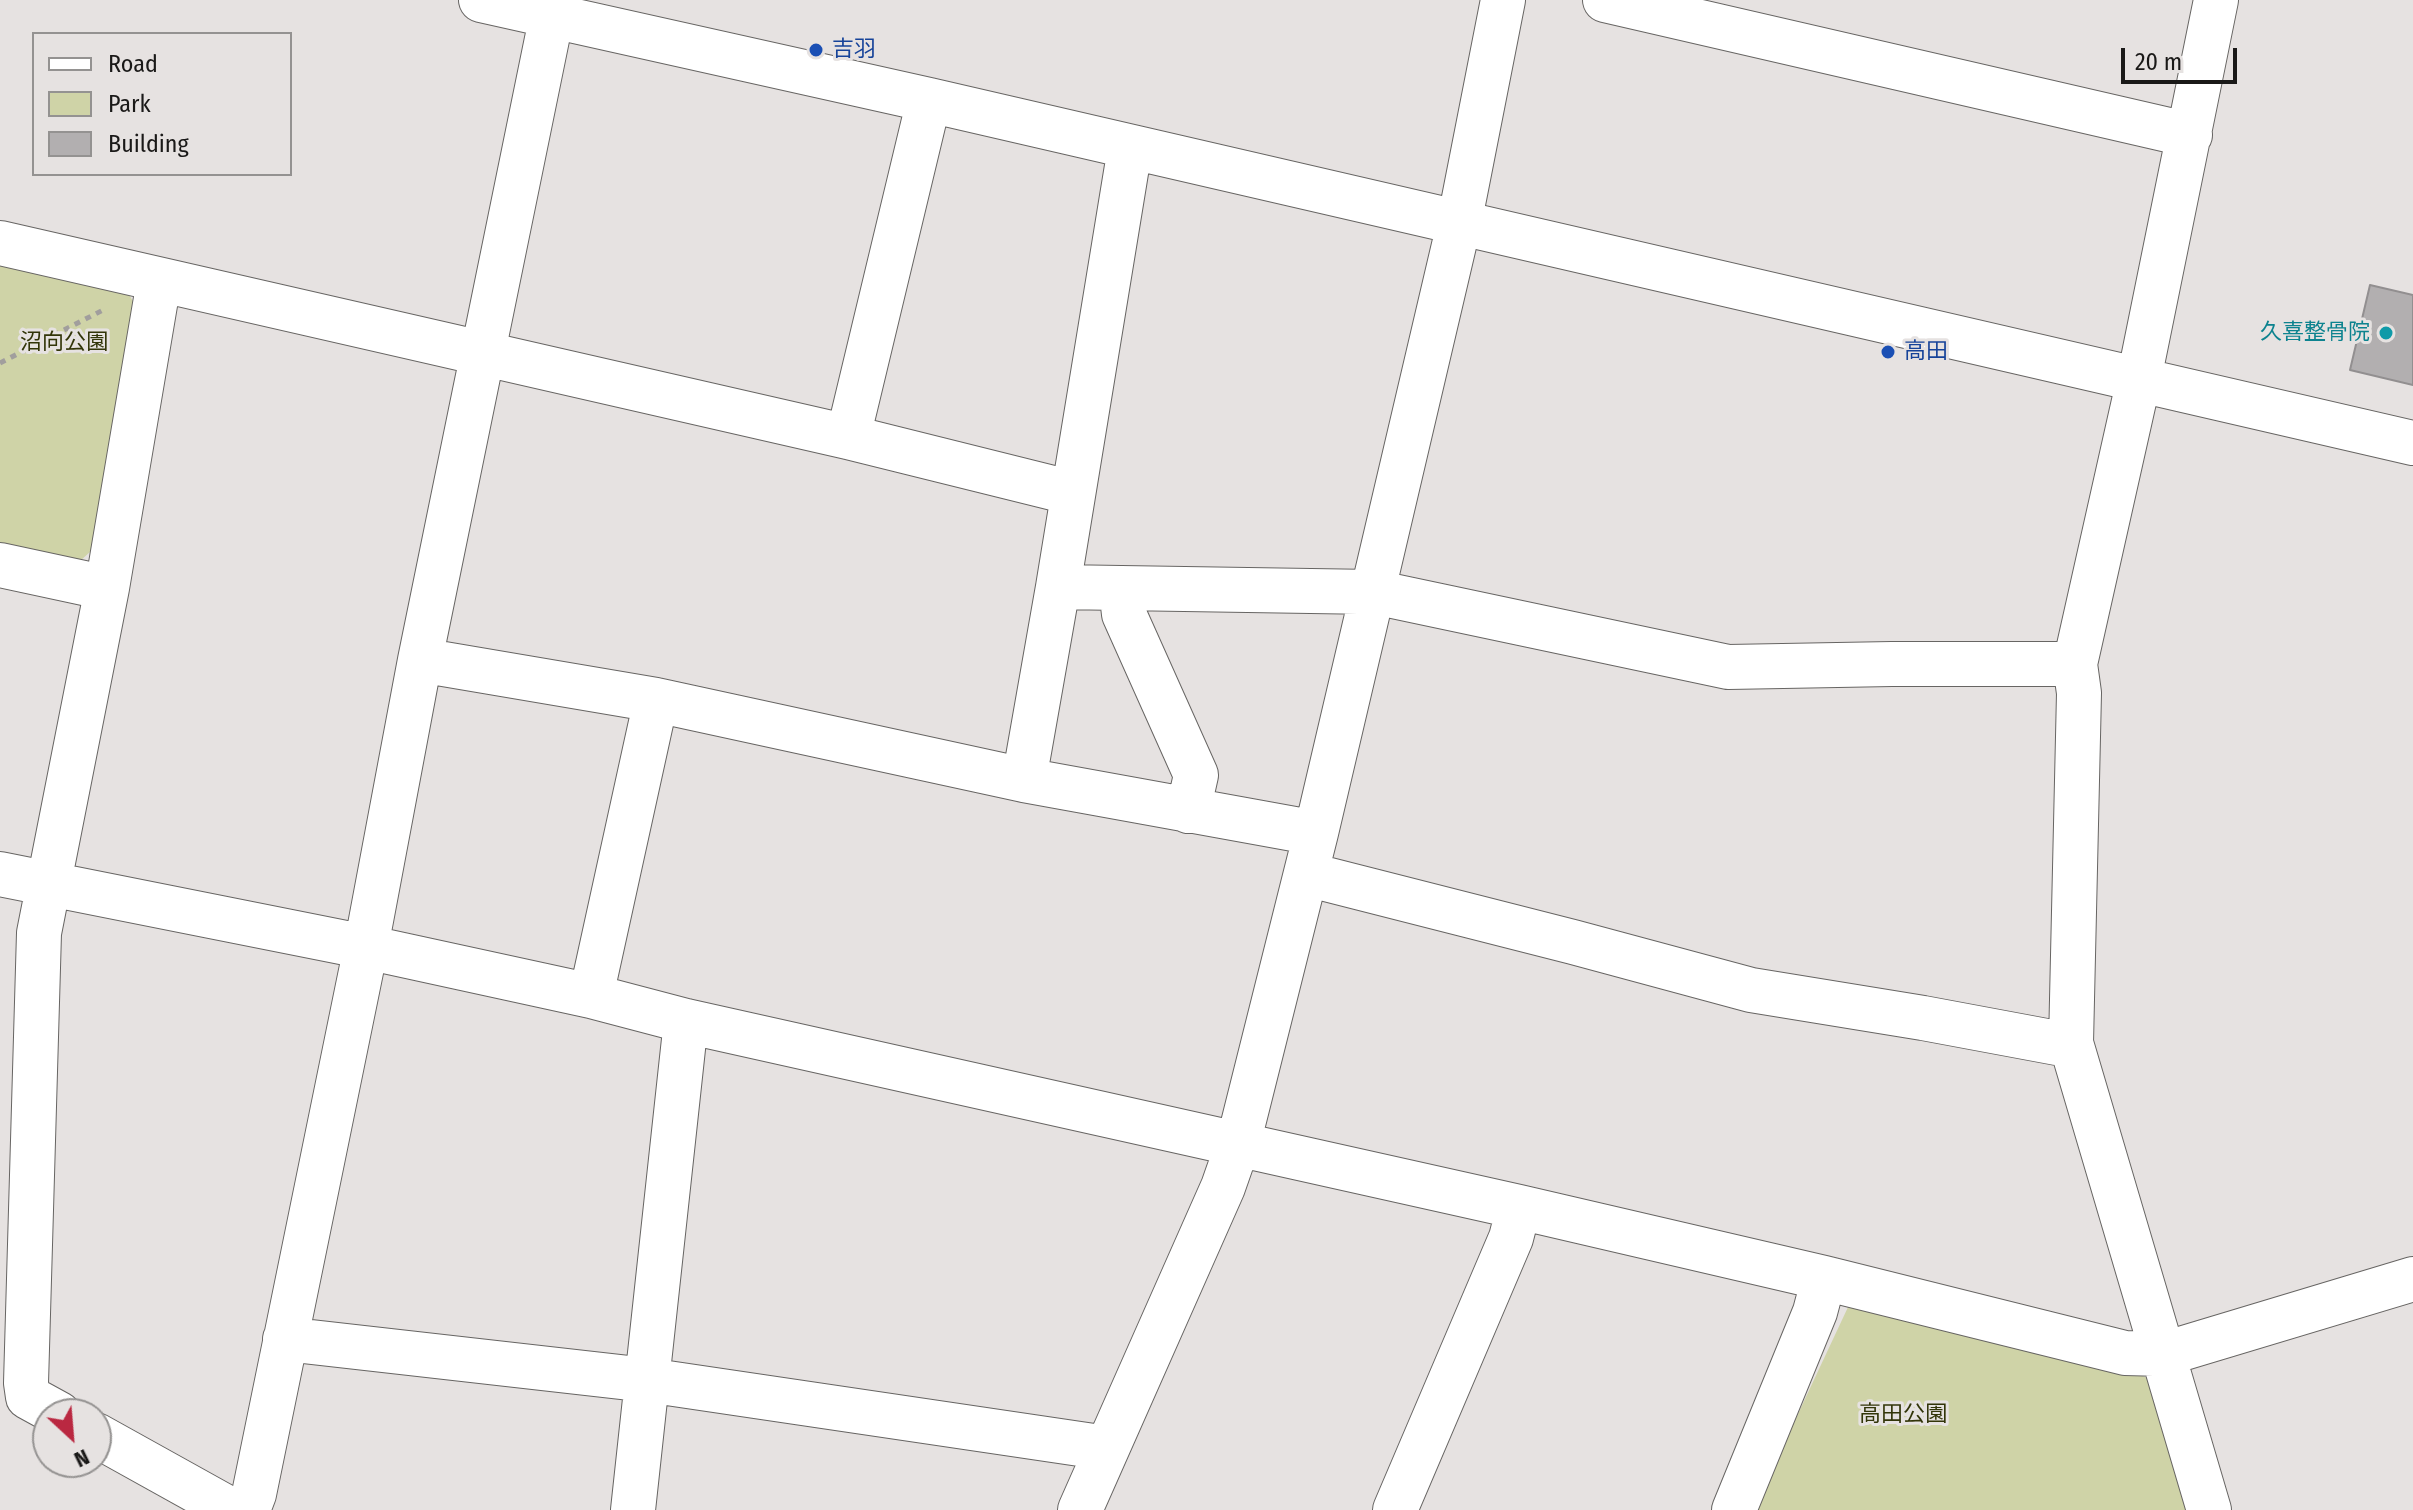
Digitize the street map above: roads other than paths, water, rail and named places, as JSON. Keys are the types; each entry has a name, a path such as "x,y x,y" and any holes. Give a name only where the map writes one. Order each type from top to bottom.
{"street":[{"path":"481,0 553,8 1130,148 2413,443"},
{"path":"1080,1510 1223,1187 1238,1144 1374,592 1459,224 1503,0"},
{"path":"1605,0 2190,135"},
{"path":"2209,1510 2071,1043 2079,693 2075,664 2139,379 2216,0"},
{"path":"248,1510 254,1494 366,947 420,660 553,8"},
{"path":"848,437 929,100"},
{"path":"1024,780 1130,148"},
{"path":"0,243 848,437 1073,493"},
{"path":"32,1399 28,1397 26,1383 39,933 107,588 159,281"},
{"path":"0,565 107,588"},
{"path":"1058,587 1374,592 1728,667 2075,664"},
{"path":"1121,588 1124,614 1196,775 1188,811"},
{"path":"420,660 656,700 1024,780 1316,833"},
{"path":"591,996 656,700"},
{"path":"0,874 366,947 591,996 686,1021 1519,1207 1824,1278 2125,1353 2164,1354 2413,1279"},
{"path":"1306,874 1751,990 2071,1043"},
{"path":"633,1510 686,1021"},
{"path":"1395,1510 1511,1238 1519,1207"},
{"path":"1734,1510 1815,1312 1824,1278"},
{"path":"285,1339 647,1380 1107,1448"},
{"path":"112,1444 231,1510"}],"place":[{"name":"吉羽","path":"816,50"},
{"name":"久喜整骨院","path":"2386,333"},
{"name":"高田","path":"1888,352"}],"park label":[{"name":"沼向公園","path":"64,343"},
{"name":"高田公園","path":"1903,1415"}]}
